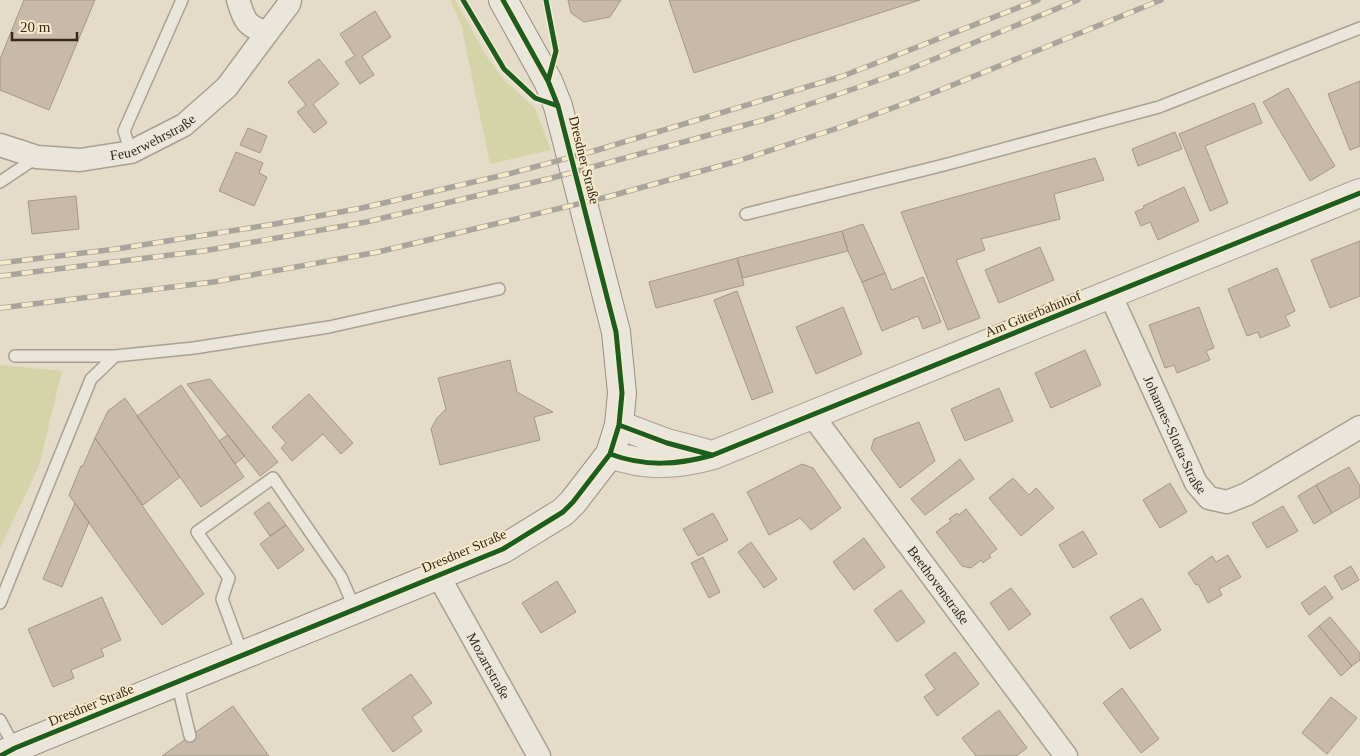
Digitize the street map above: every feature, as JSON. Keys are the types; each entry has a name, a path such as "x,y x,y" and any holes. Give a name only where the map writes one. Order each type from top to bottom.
{"main road":[{"name":"Dresdner Straße","path":"12,753 177,682 503,549 563,512 595,475 610,454 619,425 622,393 616,332 558,106 548,81 503,0"},
{"name":"Am Güterbahnhof","path":"610,454 626,460 653,464 692,461 713,455 1360,193"},
{"path":"619,425 667,443 713,455"}],"street":[{"path":"238,0 244,18 251,28 267,33"},
{"name":"Feuerwehrstraße","path":"0,145 37,157 80,160 131,152 184,126 227,88 289,4 290,0"},
{"name":"Johannes-Slotta-Straße","path":"1110,294 1196,484 1209,498 1227,502 1247,494 1360,426"},
{"name":"Beethovenstraße","path":"812,415 1066,756"},
{"name":"Mozartstraße","path":"438,575 540,756"}],"lane":[{"path":"131,152 124,131 182,0"},
{"path":"746,214 944,165 1159,107 1360,28"},
{"path":"0,182 37,157"},
{"path":"15,356 115,356 194,348 329,327 499,289"},
{"path":"0,603 91,379 115,356"},
{"path":"242,656 222,599 229,578 197,532 273,478 340,577 356,609"},
{"path":"177,682 190,736"},
{"path":"0,720 12,753"}],"green space":[{"path":"450,0 455,0 487,57 504,80 535,108 551,150 490,164 461,24"},
{"path":"0,365 62,371 39,466 0,548"}],"building":[{"path":"24,0 95,0 49,110 0,90 0,59"},
{"path":"568,0 621,0 610,17 584,22 571,13"},
{"path":"669,0 920,0 694,73"},
{"path":"375,11 391,37 362,56 374,75 360,84 345,62 355,56 340,34"},
{"path":"319,59 339,84 313,104 327,123 314,133 297,112 306,105 288,82"},
{"path":"1360,81 1360,146 1350,150 1328,94"},
{"path":"1288,88 1335,166 1310,181 1263,102"},
{"path":"1254,103 1262,123 1205,146 1228,203 1210,211 1179,134"},
{"path":"248,128 267,136 260,153 240,145"},
{"path":"1175,132 1182,149 1138,166 1132,149"},
{"path":"236,152 263,163 259,173 267,177 254,206 219,191"},
{"path":"1095,158 1104,180 1054,194 1060,219 981,239 985,250 956,260 980,318 948,330 901,212"},
{"path":"1184,187 1199,221 1158,240 1150,222 1141,226 1135,212 1144,208 1143,206"},
{"path":"76,196 79,229 32,234 28,201"},
{"path":"863,224 885,273 862,282 848,251 842,231"},
{"path":"842,231 848,251 743,278 737,258"},
{"path":"1360,241 1360,296 1330,308 1311,260"},
{"path":"1040,247 1054,280 999,303 985,270"},
{"path":"737,258 744,285 656,308 649,282"},
{"path":"1277,268 1295,311 1285,316 1290,326 1260,338 1258,332 1247,336 1228,289"},
{"path":"885,273 892,290 923,277 941,322 923,329 918,316 882,331 862,282"},
{"path":"737,291 773,392 752,400 714,300"},
{"path":"843,307 862,354 816,374 796,327"},
{"path":"1199,307 1214,348 1206,351 1210,360 1177,373 1174,365 1165,368 1149,325"},
{"path":"1085,350 1101,385 1051,408 1035,373"},
{"path":"510,360 517,392 553,412 534,417 540,440 440,465 431,429 437,418 446,409 438,378"},
{"path":"210,379 278,462 260,476 187,384"},
{"path":"181,385 244,477 201,507 137,416"},
{"path":"999,388 1013,421 965,441 951,409"},
{"path":"309,394 353,443 341,454 323,434 292,461 281,448 286,443 272,427"},
{"path":"125,398 180,477 143,505 95,438 108,411"},
{"path":"919,422 935,461 900,488 871,449 874,439"},
{"path":"228,435 245,456 235,464 219,441"},
{"path":"95,438 204,594 162,625 69,495"},
{"path":"960,459 974,479 925,515 911,499"},
{"path":"802,464 813,468 841,508 811,530 800,518 769,535 747,492"},
{"path":"1349,467 1360,486 1360,497 1332,513 1316,485"},
{"path":"1013,478 1029,495 1036,488 1054,508 1021,536 989,498"},
{"path":"1170,483 1187,512 1160,528 1143,500"},
{"path":"1316,485 1332,513 1314,524 1298,496"},
{"path":"269,502 286,525 270,536 254,513"},
{"path":"75,503 89,522 62,587 43,579"},
{"path":"1283,506 1298,531 1267,548 1252,523"},
{"path":"966,509 997,549 983,563 981,560 971,568 962,566 936,532 951,521 949,519 957,513 959,515"},
{"path":"713,513 728,540 698,556 683,529"},
{"path":"286,525 304,550 278,569 260,544"},
{"path":"1083,531 1097,554 1073,568 1059,545"},
{"path":"864,538 885,567 854,590 833,562"},
{"path":"751,542 777,579 764,588 738,552"},
{"path":"1228,555 1241,577 1219,589 1222,595 1208,603 1198,584 1196,585 1188,573 1212,556 1216,562"},
{"path":"703,557 720,592 709,598 691,563"},
{"path":"1351,566 1359,580 1342,590 1334,576"},
{"path":"557,581 576,612 541,633 522,603"},
{"path":"1325,586 1333,598 1309,615 1301,603"},
{"path":"1011,588 1031,614 1009,630 990,603"},
{"path":"901,590 925,622 897,642 874,610"},
{"path":"102,597 121,640 101,649 104,656 71,670 74,678 53,687 28,629"},
{"path":"1142,598 1161,630 1130,649 1110,617"},
{"path":"1330,617 1360,653 1360,660 1352,666 1319,626"},
{"path":"1319,626 1352,666 1341,676 1308,636"},
{"path":"955,652 979,684 937,716 924,697 935,689 925,675"},
{"path":"411,674 432,703 412,717 422,731 393,752 362,709"},
{"path":"1122,688 1159,739 1141,753 1103,703"},
{"path":"1331,697 1357,718 1327,754 1302,733"},
{"path":"233,706 269,756 162,756 190,736"},
{"path":"999,710 1027,748 1016,756 976,756 962,738"}],"railway":[{"path":"0,263 116,249 275,224 362,208 508,174 594,151 843,76 1038,0"},
{"path":"0,276 203,251 366,222 552,178 764,120 905,71 1078,0"},
{"path":"0,308 213,282 378,252 607,197 738,161 844,126 933,93 1161,0"}],"cycle path":[{"path":"463,0 504,69 535,98 558,106"},
{"path":"0,756 15,748 503,549 563,512 610,454 619,425 622,393 616,332 558,106 548,81 503,0"},
{"path":"546,0 556,51 548,81"},
{"path":"610,454 649,463 674,463 713,455 1360,193"},
{"path":"619,425 667,443 712,455"}]}
